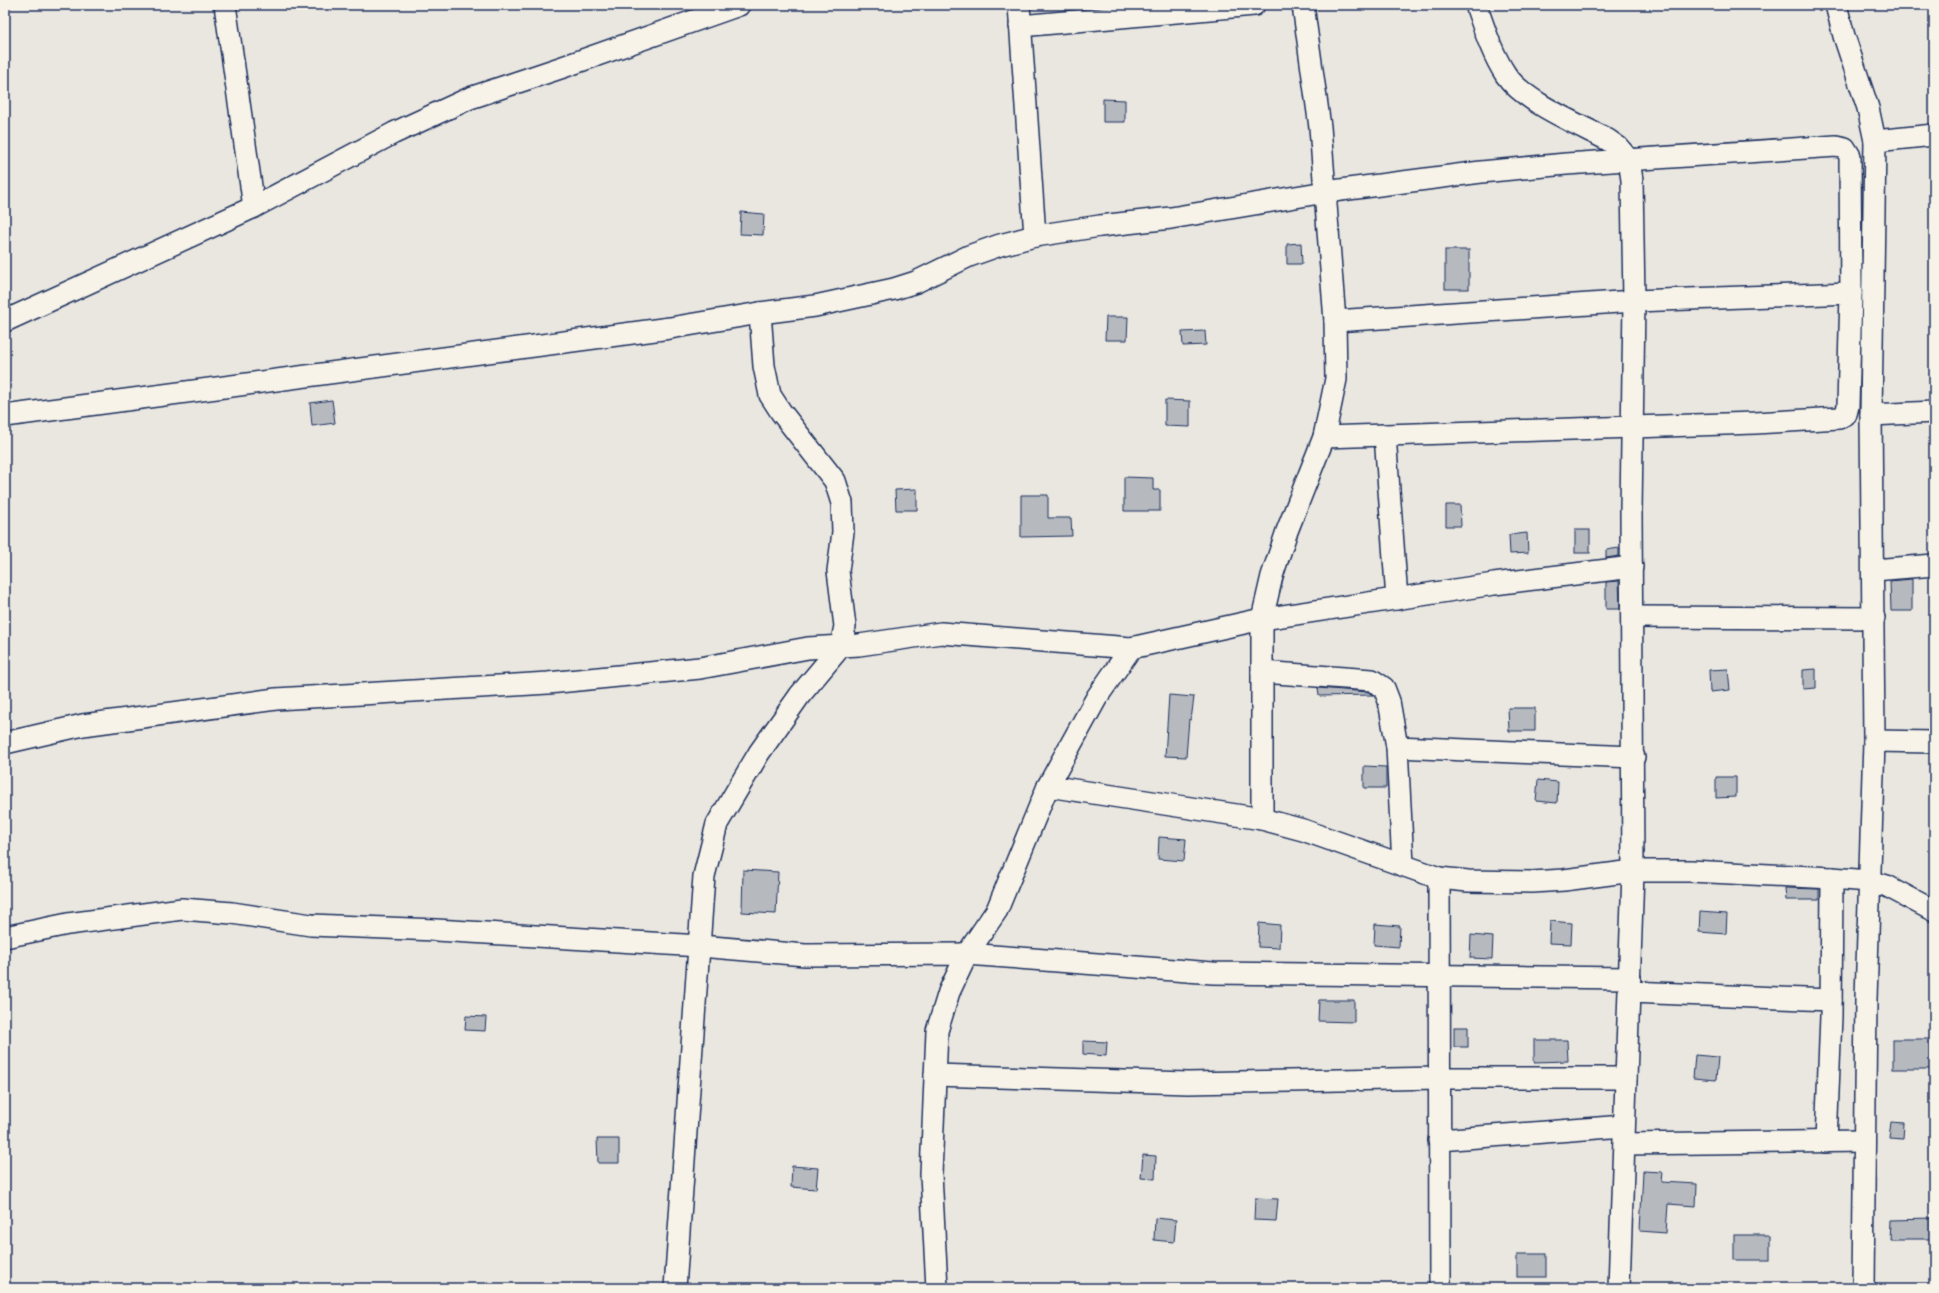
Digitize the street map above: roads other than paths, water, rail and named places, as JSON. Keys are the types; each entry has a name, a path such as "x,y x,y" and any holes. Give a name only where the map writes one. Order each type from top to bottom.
{"street":[{"path":"225,5 254,207"},
{"path":"5,322 254,207 394,133 470,98 739,5"},
{"path":"1019,5 1035,236"},
{"path":"1020,26 1254,5"},
{"path":"1262,820 1262,619 1272,576 1287,531 1324,437 1336,379 1335,321 1319,120 1304,5"},
{"path":"1476,5 1487,36 1506,76 1523,92 1544,106 1608,140 1618,147 1629,160 1633,212 1634,301 1632,426 1634,757 1633,871 1619,1288"},
{"path":"1836,5 1844,36 1868,108 1875,141 1871,415 1874,570 1874,741 1866,999 1863,1288"},
{"path":"1875,141 1934,135"},
{"path":"5,416 662,329 760,313 815,306 894,289 916,282 969,256 1035,236 1100,226 1171,218 1325,192 1481,172 1566,164 1836,146 1845,148 1850,156 1851,293 1848,406 1846,414 1839,418 1755,423 1324,437"},
{"path":"1335,321 1634,301 1851,293"},
{"path":"675,1288 704,876 717,824 759,753 800,695 841,646 845,626 838,571 843,532 842,503 835,481 781,412 770,395 764,366 760,313"},
{"path":"1871,415 1934,412"},
{"path":"1385,435 1397,598"},
{"path":"1874,570 1934,565"},
{"path":"5,743 84,725 276,700 548,684 700,668 808,648 841,646 941,633 1132,648 1262,619 1397,598 1632,567"},
{"path":"1633,617 1874,618"},
{"path":"937,1288 931,1174 937,1031 949,992 967,954 997,910 1048,786 1097,697 1132,648"},
{"path":"1262,672 1372,680 1384,688 1389,701 1397,747 1403,865"},
{"path":"1874,741 1934,742"},
{"path":"1397,747 1634,757"},
{"path":"1048,786 1262,820 1303,830 1439,878 1468,881 1532,882 1564,880 1633,871 1749,873 1832,878 1869,881 1887,886 1934,910"},
{"path":"1439,878 1440,1288"},
{"path":"1826,1142 1831,1000 1832,878"},
{"path":"5,937 68,924 182,909 232,913 311,926 436,930 700,946 806,956 967,954 1213,974 1439,976 1630,985 1831,1000"},
{"path":"935,1075 1188,1083 1439,1078 1626,1078"},
{"path":"1439,1140 1624,1135 1826,1142 1864,1141"}]}
